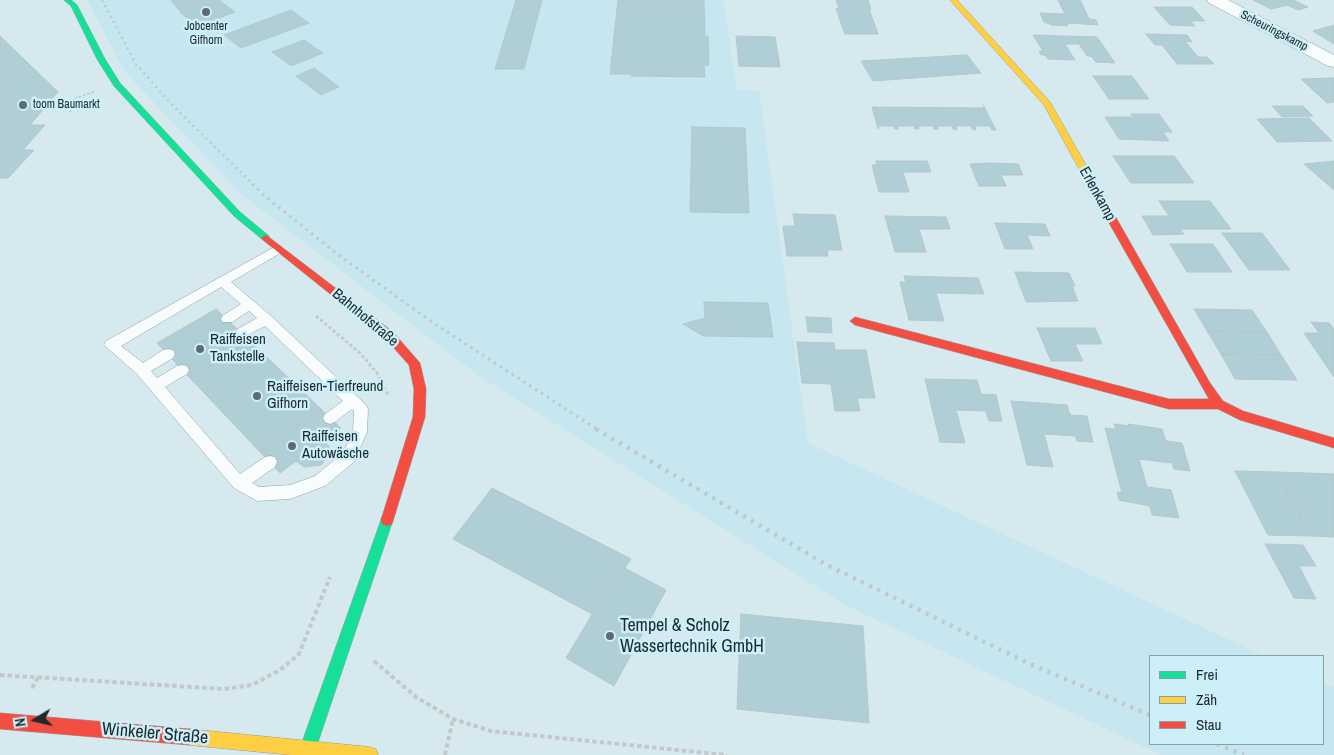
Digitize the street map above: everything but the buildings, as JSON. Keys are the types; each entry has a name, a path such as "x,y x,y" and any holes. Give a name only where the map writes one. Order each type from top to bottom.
{"street":[{"name":"Bahnhofstraße","path":"67,0 74,5 101,60 117,84 236,214 389,335 414,363 420,389 419,417 401,479 308,748"},
{"name":"Erlenkamp","path":"953,0 1047,104 1206,386 1219,404 1240,415 1334,443"},
{"name":"Scheuringskamp","path":"1215,0 1334,62"},
{"name":"Erlenkamp","path":"855,321 1169,404 1219,404"},
{"name":"Winkeler Straße","path":"4,729 235,748 308,748 370,755"}],"lane":[{"path":"222,281 266,319 360,409 360,432 349,457 320,481 290,492 257,494 239,483 142,370 111,345 222,281 278,249"},
{"path":"226,319 248,304"},
{"path":"242,333 266,319"},
{"path":"142,370 168,354"},
{"path":"156,386 182,370"},
{"path":"330,418 352,401"},
{"path":"239,483 270,462"}],"path":[{"path":"70,112 76,98 117,84"},
{"path":"0,675 224,689 252,685 280,670 298,654 374,661 416,697 453,719 491,731 728,755"},
{"path":"445,755 453,719"}],"shaded area":[{"path":"87,0 723,0 737,90 759,91 808,443 1262,655 1149,655 1149,745 1324,745 1324,684 1334,687 1334,755 1161,755 847,606 479,376 241,194 125,72"}],"railway":[{"path":"102,0 136,64 171,104 254,185"},
{"path":"252,184 337,254 432,322 598,430"},
{"path":"596,429 827,565 1030,664 1149,715"},
{"path":"1219,745 1244,755"}],"traffic: fast":[{"path":"67,0 74,5 101,59 117,84 237,214 266,238"},
{"path":"308,748 387,520"}],"traffic: slow":[{"path":"953,0 1047,104 1105,207"},
{"path":"189,737 370,755"}],"traffic: jam":[{"path":"1105,207 1206,386 1219,404 1240,415 1334,443"},
{"path":"266,238 389,335 414,363 420,389 419,417 387,520"},
{"path":"855,321 1169,404 1219,404"},
{"path":"0,721 189,737"}],"place":[{"name":"Jobcenter Gifhorn","path":"206,12"},
{"name":"toom Baumarkt","path":"23,105"},
{"name":"Raiffeisen Tankstelle","path":"200,349"},
{"name":"Raiffeisen-Tierfreund Gifhorn","path":"257,396"},
{"name":"Raiffeisen Autowäsche","path":"292,446"},
{"name":"Tempel & Scholz Wassertechnik GmbH","path":"610,636"}]}
